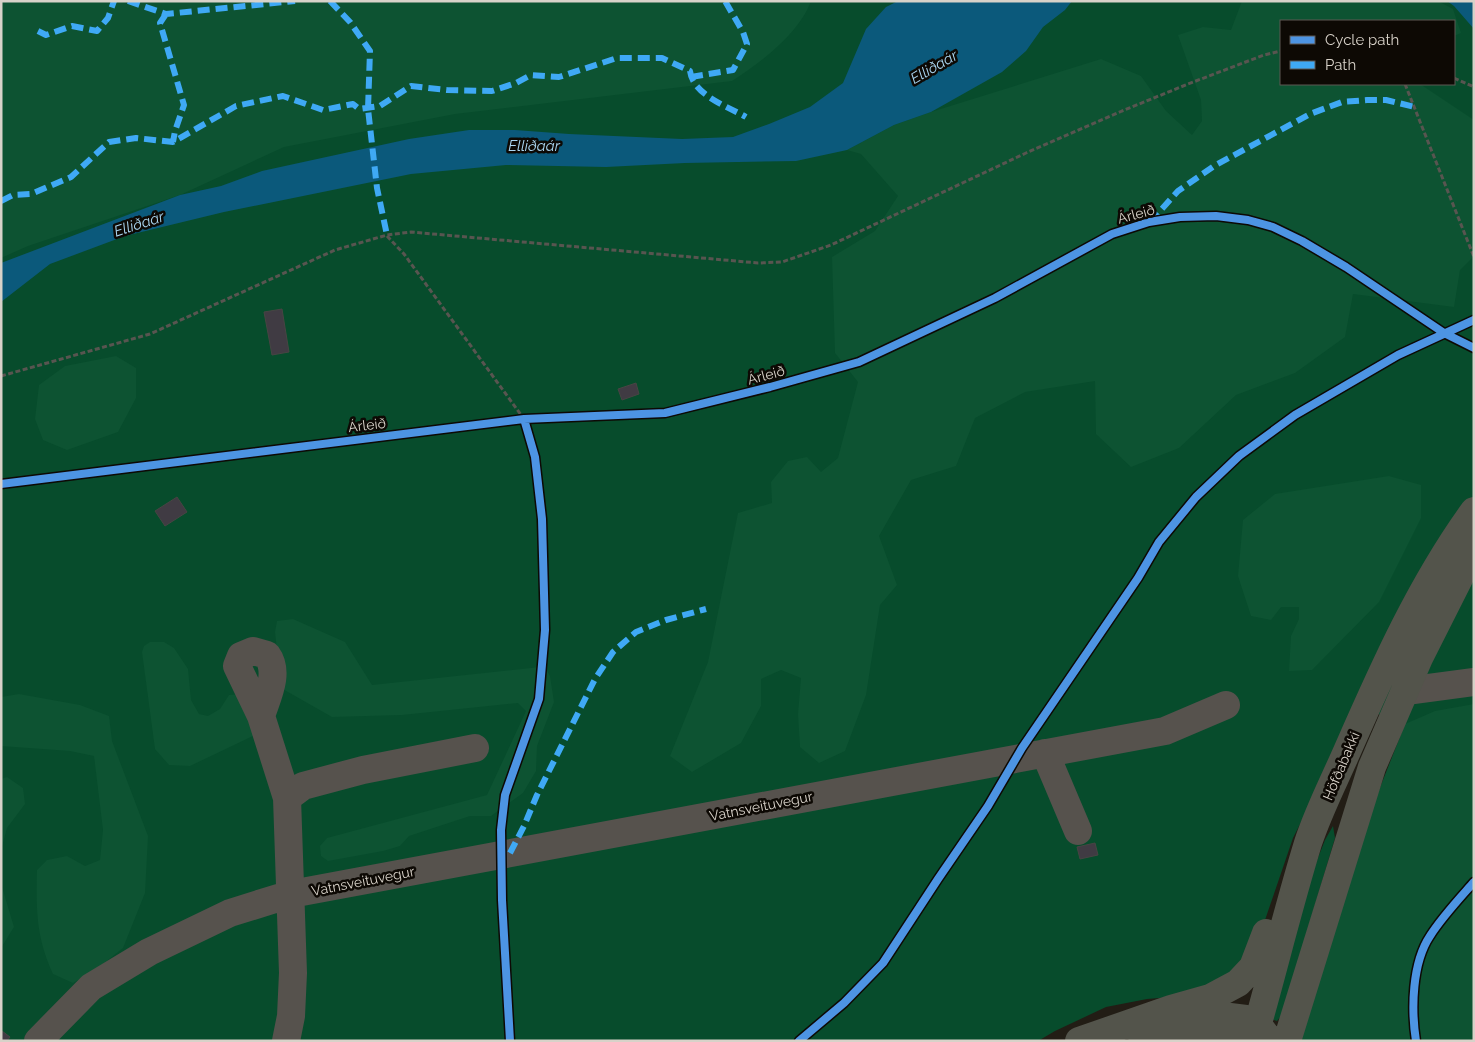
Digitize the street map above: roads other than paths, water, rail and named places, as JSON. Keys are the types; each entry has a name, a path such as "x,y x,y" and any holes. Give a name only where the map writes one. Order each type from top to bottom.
{"main road":[{"name":"Höfðabakki","path":"1272,1036 1309,841 1394,648 1422,593 1458,533 1474,511"},
{"name":"Höfðabakki","path":"1272,1036 1372,767 1424,649 1474,548"},
{"path":"1079,1041 1171,1009 1210,998 1238,983 1253,967 1271,920 1309,841"},
{"path":"1171,1009 1246,1019 1272,1036"},
{"path":"1120,1026 1190,1031 1217,1035 1236,1041"}],"street":[{"path":"1406,691 1474,682"},
{"name":"Vatnsveituvegur","path":"38,1041 91,988 149,952 230,913 291,894 1165,731 1226,705"},
{"name":"Vatnsveituvegur","path":"261,716 287,798 292,973 291,1016 286,1041"},
{"path":"287,798 303,786 363,770 474,748"},
{"path":"1045,753 1078,831"}],"water":[{"name":"Elliðaár","path":"898,1 1072,1 1065,10 1043,27 1026,51 1002,72 931,112 894,125 847,150 796,161 685,163 606,167 506,165 411,174 224,212 125,236 50,264 1,302 1,263 180,195 221,186 262,171 409,139 469,130 515,130 682,139 733,137 810,107 843,83 866,29 886,7"},
{"path":"1447,1 1474,1 1474,29 1454,6"}]}
